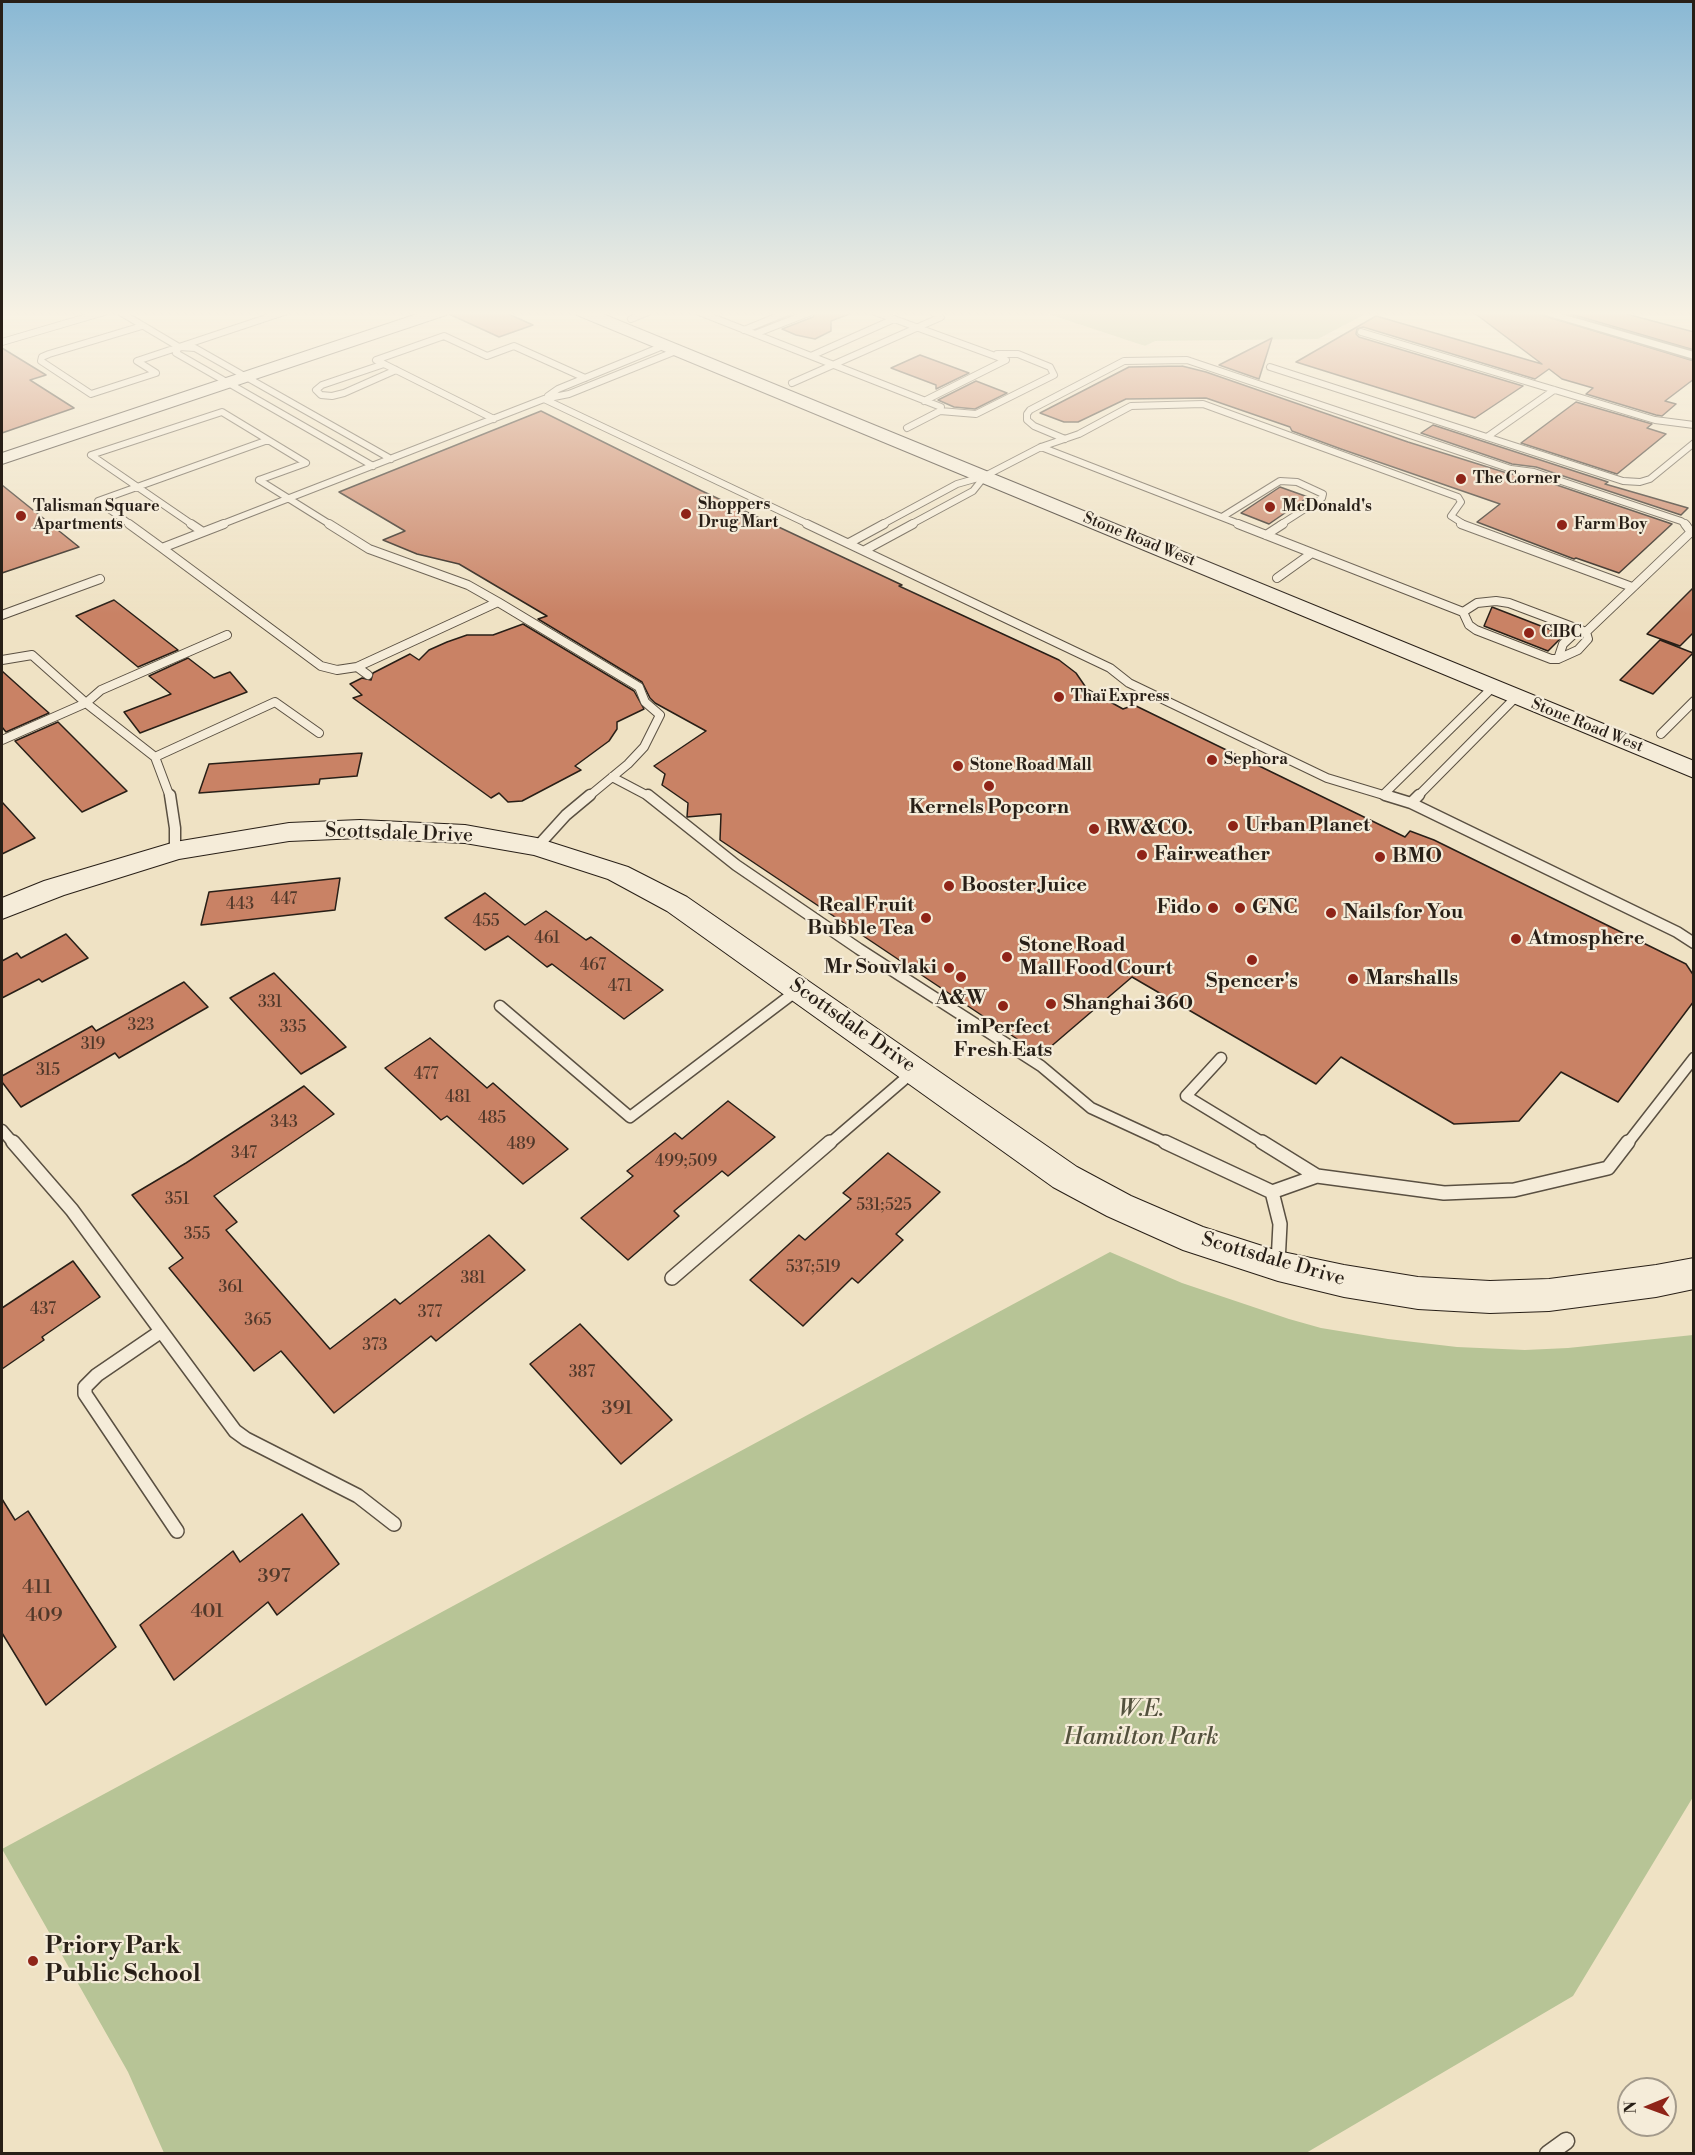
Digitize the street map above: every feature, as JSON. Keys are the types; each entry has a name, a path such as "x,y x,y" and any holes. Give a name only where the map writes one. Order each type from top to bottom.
{"main road":[{"path":"2,450 117,413"},
{"path":"2,459 129,413"},
{"name":"Stone Road West","path":"839,413 1277,578 1546,688 1653,742 1694,770"},
{"name":"Stone Road West","path":"868,413 907,428 994,471 1233,578 1516,697 1653,742 1694,748"},
{"path":"1233,578 1277,578"},
{"path":"1493,687 1546,688"},
{"name":"Scottsdale Drive","path":"2,909 54,888 175,851 212,843 289,832 360,829 465,834 537,848 618,873 676,904 1065,1178 1119,1206 1195,1239 1278,1266 1344,1281 1418,1293 1490,1297 1598,1290 1694,1273"}],"lane":[{"path":"204,532 91,455 220,413"},
{"path":"223,413 306,463 259,480 369,549 468,585 498,602 639,687 645,702 660,715 644,747 566,815 537,848"},
{"path":"288,413 373,466"},
{"path":"300,413 391,459"},
{"path":"481,413 494,419"},
{"path":"162,548 510,413"},
{"path":"573,413 1110,668 1129,683 1305,768 1327,778 1411,803 1669,928 1694,944"},
{"path":"907,428 937,413"},
{"path":"959,413 979,413"},
{"path":"1028,413 1027,420 1034,426 1065,439"},
{"path":"849,543 957,484 994,471 1041,447 1079,434 1120,413"},
{"path":"1227,413 1447,492 1458,497 1461,502 1451,516 1461,524 1632,587"},
{"path":"1343,413 1510,469 1534,472 1688,525 1691,532 1583,631 1563,644 1558,659"},
{"path":"1411,413 1615,479 1631,482 1650,479 1694,443"},
{"path":"1487,437 1522,413"},
{"path":"1630,413 1655,420 1694,425"},
{"path":"268,440 98,501 321,666 337,670 357,668 498,602"},
{"path":"1041,447 1463,612 1469,626 1476,630 1546,657 1558,659 1578,650 1588,639 1583,631 1509,603 1496,601 1477,603 1463,612"},
{"path":"865,550 973,491 994,471"},
{"path":"1222,517 1280,481 1297,482 1323,494 1322,498 1266,535"},
{"path":"1277,578 1312,553"},
{"path":"2,615 100,579"},
{"path":"2,740 86,703 102,690 227,635"},
{"path":"2,660 32,655 86,703 155,758 169,792 175,828 175,851"},
{"path":"357,668 368,675"},
{"path":"1383,795 1493,687"},
{"path":"1411,803 1516,697"},
{"path":"1653,742 1694,701"},
{"path":"155,758 275,702 319,733"},
{"path":"612,777 657,801 679,822 736,865 859,949 1041,1066 1091,1108 1272,1192 1317,1176"},
{"path":"500,1006 630,1117 799,989"},
{"path":"1221,1058 1186,1096 1317,1176 1444,1193 1514,1190 1608,1168 1694,1058"},
{"path":"672,1278 915,1071"},
{"path":"2,1130 72,1210 235,1431 246,1439 358,1496 394,1524"},
{"path":"1272,1192 1280,1224 1278,1266"},
{"path":"160,1332 97,1375 85,1387 85,1394 87,1401 177,1531"},
{"path":"1548,2154 1566,2141"}],"green space":[{"name":"W.E. Hamilton Park","path":"1110,1252 1182,1283 1289,1319 1321,1328 1388,1339 1457,1347 1525,1350 1568,1348 1693,1335 1693,1797 1573,1996 1306,2153 164,2153 128,2072 2,1849"}],"building":[{"path":"2,413 61,413 2,433"},
{"name":"Stone Road Mall","path":"537,413 544,413 702,491 902,585 899,586 1059,660 1076,673 1087,689 1123,709 1134,705 1405,837 1410,831 1434,840 1686,964 1694,976 1694,1001 1618,1102 1561,1072 1519,1121 1454,1124 1341,1057 1316,1084 1132,977 1041,1055 720,840 721,814 687,817 688,803 662,785 665,774 654,766 706,731 655,703 642,682 538,619 547,616 459,564 417,554 383,540 405,531 339,492"},
{"path":"1040,413 1098,413 1078,422 1064,422"},
{"path":"1248,413 1323,413 1510,474 1533,477 1672,524 1619,573 1574,559 1477,522 1500,504 1341,449 1292,431 1290,427"},
{"path":"1458,413 1483,413 1475,418"},
{"path":"1562,413 1613,413 1652,424 1647,428 1666,434 1617,474 1521,443"},
{"path":"1648,413 1666,413 1662,416"},
{"path":"1433,425 1608,482 1605,484 1688,508 1681,515 1536,467 1512,464 1421,433"},
{"name":"Talisman Square Apartments","path":"2,485 79,547 2,573"},
{"name":"McDonald's","path":"1280,487 1308,497 1269,524 1241,513"},
{"path":"1694,587 1694,632 1680,646 1647,634"},
{"path":"114,600 178,650 138,667 76,616"},
{"name":"CIBC","path":"1492,607 1564,635 1548,651 1484,626"},
{"path":"523,624 634,691 644,709 617,722 617,729 609,741 575,766 581,770 522,801 508,802 499,793 491,798 353,698 362,695 350,684 362,678 371,680 373,673 410,654 419,660 429,650 467,635 493,635"},
{"path":"1660,640 1693,653 1653,694 1620,680"},
{"path":"188,658 214,678 230,672 247,692 140,733 124,712 171,694 149,676"},
{"path":"2,671 49,713 6,732 2,727"},
{"path":"58,722 127,791 82,812 15,741"},
{"path":"362,753 357,776 320,779 319,784 199,793 209,764"},
{"path":"2,802 35,838 2,854"},
{"path":"340,878 335,910 201,925 209,892"},
{"path":"485,893 525,925 546,911 586,940 591,937 663,990 624,1019 552,964 547,967 508,936 485,950 445,918"},
{"path":"66,934 88,958 42,982 39,979 2,998 2,961 17,953 21,958"},
{"path":"274,973 346,1047 301,1074 230,998"},
{"path":"184,982 208,1007 119,1058 115,1053 21,1107 2,1082 2,1076 92,1026 96,1031"},
{"path":"430,1038 487,1088 493,1083 568,1149 523,1184 447,1116 441,1120 385,1068"},
{"path":"304,1086 334,1114 214,1196 237,1222 226,1230 330,1349 395,1299 400,1304 489,1235 525,1270 436,1341 431,1336 334,1413 281,1351 254,1371 169,1268 183,1258 132,1195 186,1163"},
{"path":"728,1101 775,1137 728,1176 722,1171 674,1211 679,1216 628,1260 581,1218 633,1176 627,1171 675,1133 682,1139"},
{"path":"888,1153 940,1192 896,1234 903,1240 858,1283 852,1278 803,1326 750,1280 799,1235 805,1240 851,1199 843,1193"},
{"path":"73,1261 100,1297 42,1337 44,1340 2,1369 2,1308"},
{"path":"580,1324 672,1420 621,1464 530,1364"},
{"path":"2,1499 15,1520 28,1511 116,1647 46,1705 2,1633"},
{"path":"302,1514 339,1564 277,1615 268,1602 174,1680 140,1625 233,1551 240,1562"}],"place":[{"name":"The Corner","path":"1461,479"},
{"name":"McDonald's","path":"1270,507"},
{"name":"Shoppers Drug Mart","path":"686,514"},
{"name":"Talisman Square Apartments","path":"21,516"},
{"name":"Farm Boy","path":"1562,525"},
{"name":"CIBC","path":"1529,633"},
{"name":"Thaï Express","path":"1059,697"},
{"name":"Sephora","path":"1212,760"},
{"name":"Stone Road Mall","path":"958,766"},
{"name":"Kernels Popcorn","path":"989,786"},
{"name":"Urban Planet","path":"1233,826"},
{"name":"RW&CO.","path":"1094,829"},
{"name":"Fairweather","path":"1142,855"},
{"name":"BMO","path":"1380,857"},
{"name":"Booster Juice","path":"949,886"},
{"name":"Fido","path":"1213,908"},
{"name":"GNC","path":"1240,908"},
{"name":"Nails for You","path":"1331,913"},
{"name":"Real Fruit Bubble Tea","path":"926,918"},
{"name":"Atmosphere","path":"1516,939"},
{"name":"Stone Road Mall Food Court","path":"1007,957"},
{"name":"Spencer's","path":"1252,960"},
{"name":"Mr Souvlaki","path":"949,968"},
{"name":"A&W","path":"961,977"},
{"name":"Marshalls","path":"1353,979"},
{"name":"Shanghai 360","path":"1051,1004"},
{"name":"imPerfect Fresh Eats","path":"1003,1006"},
{"name":"Priory Park Public School","path":"33,1961"}]}
